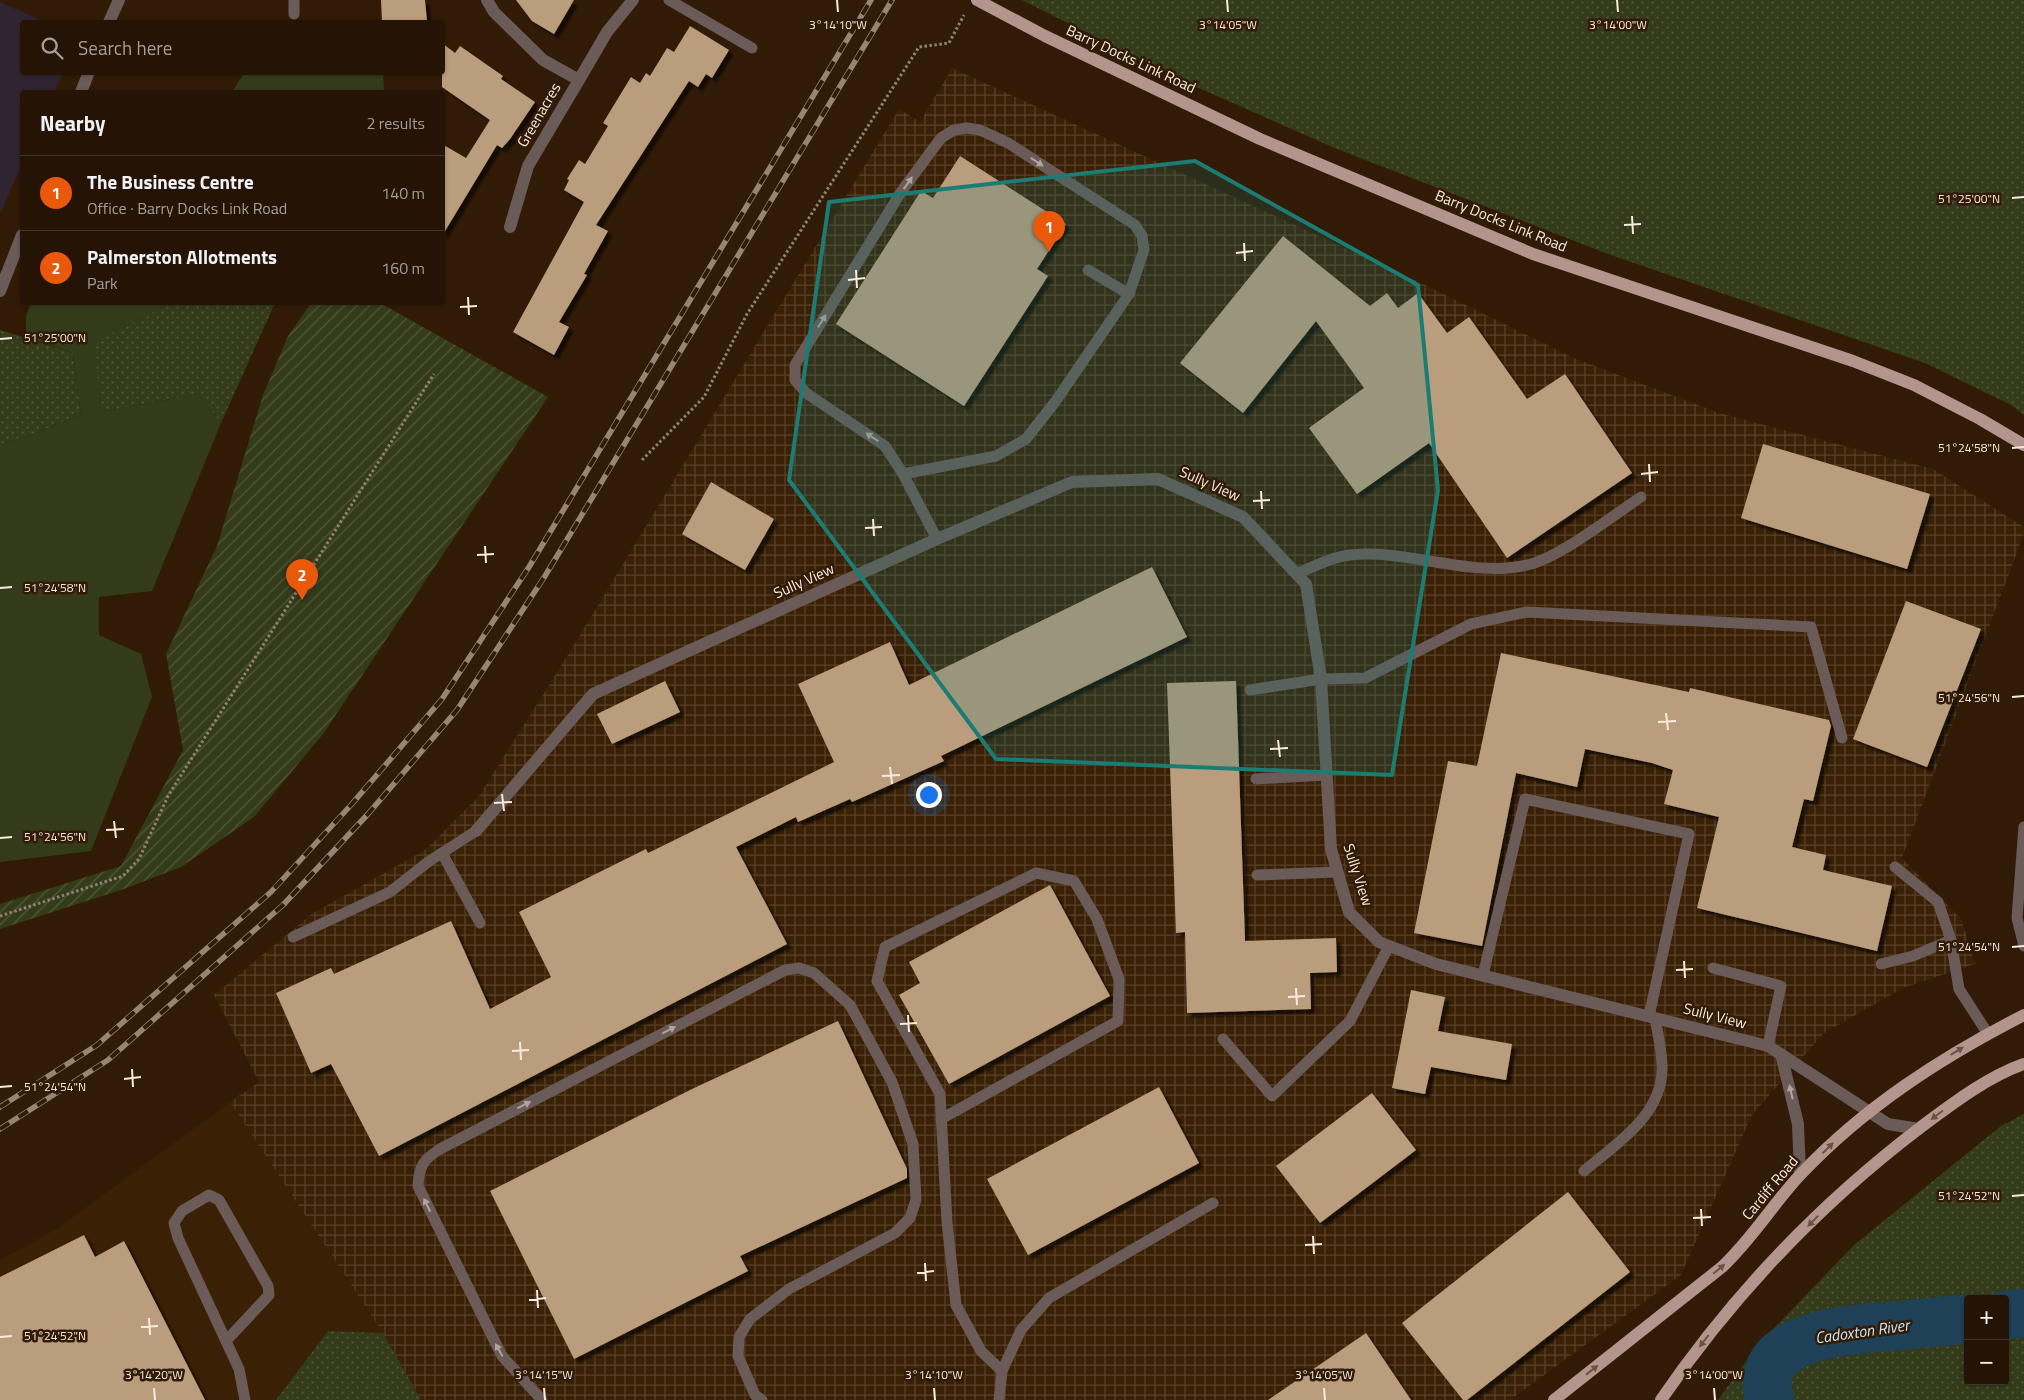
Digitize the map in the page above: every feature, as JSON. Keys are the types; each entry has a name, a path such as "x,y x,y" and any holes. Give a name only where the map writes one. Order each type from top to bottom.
{"main road":[{"name":"Barry Docks Link Road","path":"972,4 1045,36 1260,139 1534,254 1853,361 1914,384 1980,418 2024,445"},
{"name":"Cardiff Road","path":"1554,1400 1722,1267 1741,1249 1800,1175 1868,1111 1957,1050 2024,1015"},
{"path":"1661,1400 1707,1337 1768,1268 1854,1182 1951,1104 2024,1064"}],"street":[{"path":"110,20 119,0"},
{"name":"Greenacres","path":"487,0 494,12 543,60 578,80 528,166 510,227"},
{"path":"578,80 607,32 633,0"},
{"path":"82,90 88,75"},
{"path":"0,291 20,240"},
{"name":"Sully View","path":"476,831 593,694 936,539 1072,482 1158,479 1243,517 1306,584 1321,679 1330,849 1349,912 1379,942 1436,964 1768,1046 1888,1124 1919,1129"},
{"path":"1782,1054 1798,1124 1800,1175"}],"lane":[{"path":"294,0 294,14"},
{"path":"668,0 752,48"},
{"path":"903,474 996,456 1026,439 1055,402 1129,294 1144,250 1142,236 1135,225 1008,144 980,130 967,128 954,130 941,138 901,192 795,365 795,380 806,393 885,446 903,474 936,539"},
{"path":"1088,270 1129,294"},
{"path":"1296,574 1348,555 1371,554 1493,568 1531,564 1555,554 1641,497"},
{"path":"1250,690 1321,679 1365,678 1471,624 1527,612 1811,626 1842,738"},
{"path":"1256,779 1326,775"},
{"path":"1482,975 1525,799 1688,834 1652,1017 1662,1068 1659,1089 1650,1110 1638,1125 1584,1171"},
{"path":"2024,827 2017,918 2024,946"},
{"path":"293,937 390,892 442,853 476,831"},
{"path":"442,853 480,924"},
{"path":"1895,867 1938,902 1951,940 1958,989 1988,1034"},
{"path":"1257,875 1338,872"},
{"path":"942,1119 1118,1021 1120,979 1097,919 1074,881 1036,873 885,947 876,981 940,1094 947,1222 956,1305 981,1351 1002,1371"},
{"path":"1881,964 1913,956 1951,940"},
{"path":"1223,1039 1272,1096 1350,1021 1389,946"},
{"path":"542,1400 502,1356 418,1186 419,1172 425,1159 440,1148 785,970 799,968 814,973 850,1005 892,1082 913,1144 916,1200 910,1218 895,1233 788,1289 750,1319 739,1337 738,1356 755,1394 762,1400"},
{"path":"1713,968 1781,986 1768,1046"},
{"path":"226,1341 269,1295 268,1286 219,1200 209,1195 182,1210 174,1223 178,1238 239,1369 245,1400"},
{"path":"999,1400 1002,1371 1020,1330 1049,1298 1213,1203"}],"path":[{"path":"642,460 704,397 747,314 919,47 949,43 972,4"},
{"path":"0,916 124,876 139,859 168,796 434,374"}],"highlighted area":[{"path":"1195,161 1418,285 1438,490 1392,775 996,759 789,480 829,202"}],"shaded area":[{"path":"0,2 40,20 20,20 20,75 62,75 55,90 20,90 20,169 0,214"},
{"path":"952,68 1415,280 1574,358 1719,413 1933,469 2024,527 2024,534 1902,858 1961,919 1975,964 1903,988 1824,1033 1752,1115 1681,1275 1510,1400 421,1400 383,1333 230,1102 259,1082 214,995 313,913 425,850 479,796 566,658 899,109 920,122"},
{"path":"230,1102 383,1333 328,1331 276,1400 0,1400 0,1260 58,1228"}],"green space":[{"path":"1022,0 2024,0 2024,415 2011,405 1925,363 1608,254 1337,149 1185,82"},
{"path":"243,75 383,75 384,90 233,90"},
{"path":"30,305 174,305 165,306 94,342 101,412 198,394 221,423 152,591 99,597 99,635 141,654 152,697 91,851 0,862 0,444 18,440 81,415 73,353 26,337 26,316"},
{"path":"274,305 221,423 198,394 101,412 93,342 165,306"},
{"path":"310,305 384,305 548,397 323,734 254,817 181,867 124,889 0,929 0,904 121,866 183,750 166,654 217,546 263,395 288,336"},
{"path":"0,330 73,353 81,415 18,440 0,444"},
{"path":"2024,1114 2024,1400 1718,1400 1757,1346 1854,1245 2001,1126"},
{"path":"328,1331 383,1333 421,1400 276,1400"}],"building":[{"path":"381,0 425,0 427,20 382,20"},
{"path":"516,0 574,0 554,34 532,21"},
{"path":"690,26 729,50 712,78 706,74 698,87 689,81 596,225 608,231 584,274 587,275 559,322 569,327 554,355 513,332 584,202 564,190 569,180 567,179 579,160 585,164 608,126 603,123 631,77 640,83 646,73 650,76 667,48 674,52"},
{"path":"445,45 455,53 460,46 503,76 501,79 535,102 510,139 502,148 497,145 445,231 445,146 466,158 490,120 442,87 442,75 445,75"},
{"path":"960,156 1066,224 1037,269 1048,276 964,406 836,324 921,191 933,198"},
{"path":"1283,236 1370,306 1387,293 1398,308 1418,293 1447,333 1469,317 1527,399 1565,374 1632,473 1507,558 1429,443 1357,494 1309,428 1364,388 1316,321 1243,413 1180,363"},
{"path":"1763,444 1930,494 1907,569 1741,518"},
{"path":"711,482 774,519 745,570 682,534"},
{"path":"1152,567 1187,637 941,756 944,761 852,802 850,799 798,822 796,817 736,847 787,944 379,1156 331,1064 311,1073 276,993 331,968 334,974 451,921 490,1009 551,977 519,912 646,849 648,853 834,762 798,684 890,642 909,685"},
{"path":"1906,601 1981,629 1927,767 1853,739"},
{"path":"1501,653 1689,692 1690,688 1829,720 1831,726 1813,801 1804,799 1792,847 1826,855 1823,870 1892,886 1877,951 1697,908 1719,817 1664,804 1673,770 1652,763 1585,749 1577,787 1516,773 1482,946 1414,933 1448,761 1477,766"},
{"path":"665,681 680,712 612,744 597,714"},
{"path":"1236,681 1245,941 1336,938 1337,972 1310,973 1311,1009 1187,1013 1185,932 1176,933 1167,683"},
{"path":"1050,885 1110,996 949,1084 899,995 920,983 909,962"},
{"path":"1411,990 1445,997 1438,1031 1512,1044 1506,1080 1431,1067 1425,1094 1392,1088"},
{"path":"838,1021 907,1169 907,1178 740,1256 748,1271 574,1359 490,1191 692,1089"},
{"path":"1159,1087 1199,1163 1028,1255 987,1179"},
{"path":"1372,1093 1416,1150 1320,1223 1276,1166"},
{"path":"1568,1192 1630,1272 1467,1400 1463,1400 1402,1323"},
{"path":"84,1235 95,1257 124,1241 205,1400 0,1400 0,1277"},
{"path":"1366,1333 1411,1400 1268,1400"}],"waterway":[{"name":"Cadoxton River","path":"2009,1315 2024,1313"},
{"name":"Cadoxton River","path":"1770,1400 1768,1377 1775,1360 1789,1348 1809,1339 1831,1333 1964,1319"}],"railway":[{"path":"0,1107 97,1045 271,892 351,805 442,699 529,567 871,0"},
{"path":"0,1129 108,1060 283,905 368,814 457,710 545,576 892,0"}],"place":[{"name":"The Business Centre","path":"1049,252"},
{"name":"Palmerston Allotments","path":"302,600"}]}
